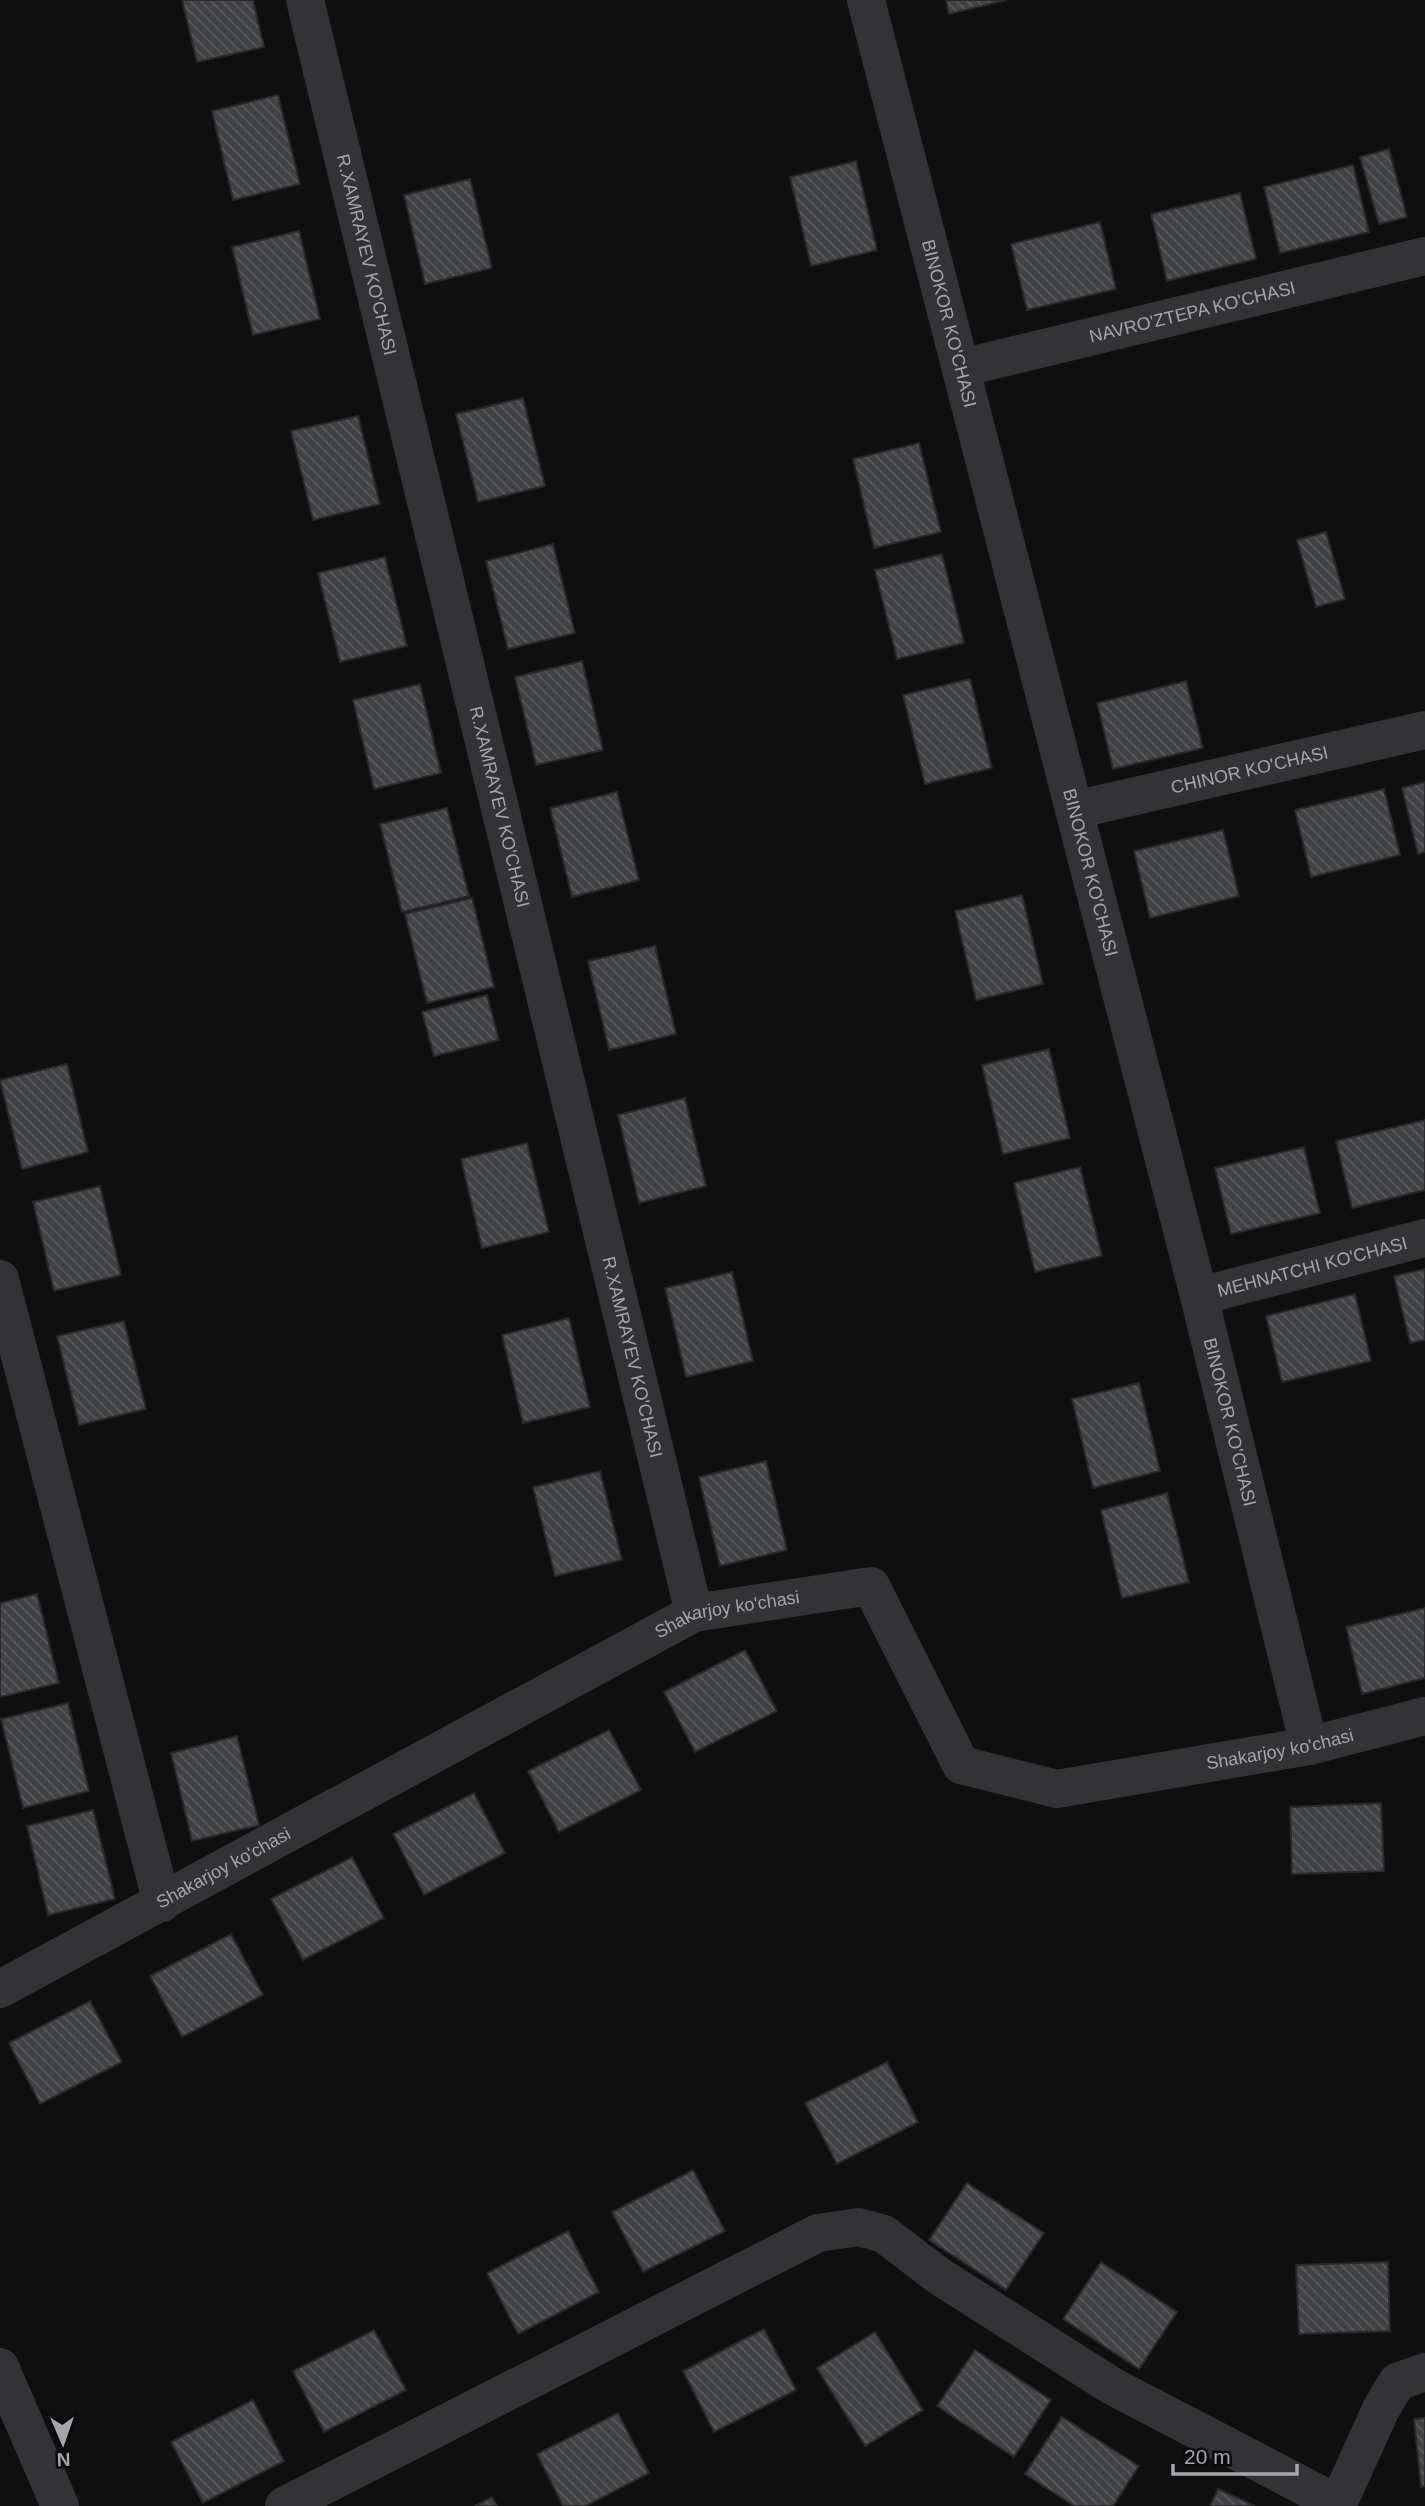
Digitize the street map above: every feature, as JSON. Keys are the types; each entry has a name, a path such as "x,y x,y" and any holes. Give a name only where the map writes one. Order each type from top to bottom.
{"street":[{"name":"R.XAMRAYEV KO'CHASI","path":"304,0 694,1613"},
{"name":"BINOKOR KO'CHASI","path":"866,0 1199,1296 1309,1746"},
{"name":"NAVRO'ZTEPA KO'CHASI","path":"961,368 1425,256"},
{"name":"CHINOR KO'CHASI","path":"1074,810 1425,730"},
{"name":"MEHNATCHI KO'CHASI","path":"1199,1296 1425,1238"},
{"path":"0,1279 162,1903"},
{"name":"Shakarjoy ko'chasi","path":"0,1989 694,1613 871,1586 961,1765 1056,1789 1309,1746 1425,1716"},
{"path":"284,2506 818,2234 859,2227 884,2234 939,2276 1112,2386 1337,2505 1381,2409 1397,2382 1425,2372"},
{"path":"0,2367 60,2506"}],"building":[{"path":"182,0 253,0 264,47 197,62"},
{"path":"946,0 1007,0 949,14"},
{"path":"278,95 300,184 233,200 212,111"},
{"path":"1389,149 1407,217 1379,224 1360,157"},
{"path":"856,161 877,250 811,266 790,177"},
{"path":"1353,165 1369,232 1280,253 1264,187"},
{"path":"470,179 492,268 425,284 404,195"},
{"path":"1240,193 1256,259 1167,281 1151,214"},
{"path":"1100,222 1116,289 1027,310 1011,244"},
{"path":"299,231 320,319 253,335 232,247"},
{"path":"523,398 545,486 478,502 456,414"},
{"path":"358,416 380,504 313,520 291,431"},
{"path":"919,443 941,532 874,548 853,459"},
{"path":"1326,532 1345,599 1316,607 1297,540"},
{"path":"553,544 575,633 508,649 486,561"},
{"path":"942,554 964,643 897,659 875,570"},
{"path":"385,557 407,646 340,662 318,573"},
{"path":"582,661 603,750 536,765 515,677"},
{"path":"970,679 992,768 925,784 903,695"},
{"path":"1186,681 1203,748 1113,769 1097,703"},
{"path":"420,684 441,773 374,789 353,700"},
{"path":"1425,782 1425,852 1418,854 1402,788"},
{"path":"1384,789 1400,855 1311,877 1295,810"},
{"path":"617,792 639,880 572,897 550,808"},
{"path":"447,808 469,896 402,912 380,824"},
{"path":"1223,830 1239,896 1150,918 1134,851"},
{"path":"1022,895 1043,984 976,1000 955,911"},
{"path":"472,898 494,987 427,1003 405,914"},
{"path":"655,946 676,1034 609,1050 588,961"},
{"path":"487,995 499,1040 434,1056 422,1012"},
{"path":"1049,1049 1070,1138 1003,1154 982,1065"},
{"path":"67,1064 88,1152 22,1169 0,1080"},
{"path":"685,1098 706,1186 639,1203 618,1115"},
{"path":"1425,1120 1425,1190 1352,1208 1336,1141"},
{"path":"527,1143 549,1232 482,1248 461,1159"},
{"path":"1304,1147 1320,1213 1231,1234 1215,1168"},
{"path":"1080,1167 1102,1256 1035,1272 1014,1183"},
{"path":"100,1186 121,1275 54,1291 33,1202"},
{"path":"1425,1269 1425,1340 1410,1343 1394,1276"},
{"path":"732,1272 753,1361 686,1377 665,1288"},
{"path":"1355,1294 1371,1361 1282,1382 1266,1316"},
{"path":"569,1318 590,1407 523,1423 502,1335"},
{"path":"124,1321 146,1409 79,1425 57,1336"},
{"path":"1139,1383 1160,1471 1093,1488 1072,1399"},
{"path":"766,1461 787,1550 720,1566 699,1477"},
{"path":"600,1471 622,1560 555,1576 533,1487"},
{"path":"1167,1493 1189,1582 1122,1598 1101,1510"},
{"path":"37,1594 59,1683 0,1697 0,1603"},
{"path":"1425,1608 1425,1678 1362,1694 1346,1627"},
{"path":"745,1650 777,1711 695,1752 664,1692"},
{"path":"68,1703 89,1791 23,1808 1,1719"},
{"path":"609,1730 641,1790 559,1832 528,1771"},
{"path":"237,1736 259,1825 192,1841 171,1753"},
{"path":"474,1793 505,1853 424,1895 393,1834"},
{"path":"1381,1803 1384,1871 1292,1874 1290,1807"},
{"path":"93,1810 115,1899 48,1915 27,1826"},
{"path":"352,1857 384,1918 303,1960 271,1899"},
{"path":"231,1934 263,1995 182,2037 150,1976"},
{"path":"90,2001 122,2062 40,2104 9,2043"},
{"path":"887,2062 918,2122 837,2164 805,2103"},
{"path":"693,2170 725,2231 643,2272 612,2212"},
{"path":"967,2183 1044,2233 1006,2290 929,2240"},
{"path":"568,2231 599,2292 518,2334 487,2273"},
{"path":"1101,2262 1177,2312 1139,2369 1063,2319"},
{"path":"1388,2262 1390,2331 1299,2334 1296,2265"},
{"path":"764,2329 796,2390 714,2432 683,2371"},
{"path":"374,2330 406,2390 324,2432 293,2371"},
{"path":"875,2332 923,2410 865,2446 817,2368"},
{"path":"975,2350 1051,2400 1014,2457 937,2406"},
{"path":"253,2400 284,2461 203,2503 171,2442"},
{"path":"618,2413 649,2473 586,2506 563,2506 537,2454"},
{"path":"1062,2417 1139,2466 1113,2506 1074,2506 1025,2474"},
{"path":"1425,2418 1425,2486 1421,2487 1414,2419"},
{"path":"1218,2489 1255,2506 1210,2506"},
{"path":"492,2497 497,2506 475,2506"}]}
